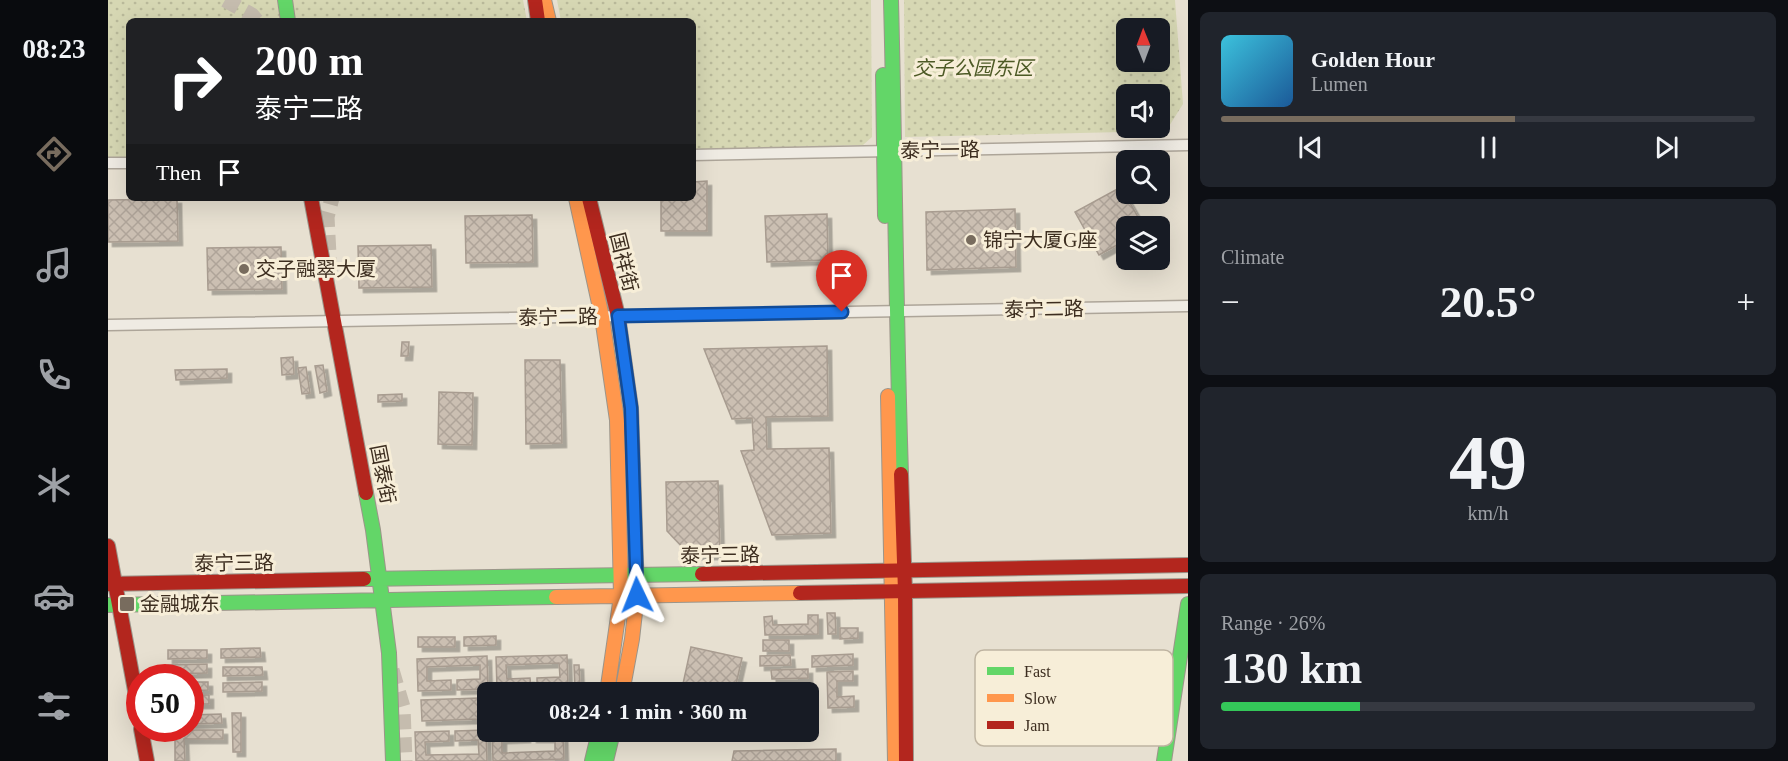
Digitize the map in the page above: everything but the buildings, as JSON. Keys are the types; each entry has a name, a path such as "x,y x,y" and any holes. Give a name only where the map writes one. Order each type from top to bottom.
{"street":[{"path":"285,0 288,18"},
{"path":"535,0 538,18"},
{"path":"544,0 548,18"},
{"path":"881,0 889,151"},
{"path":"891,0 889,151 898,571 895,761"},
{"name":"泰宁一路","path":"696,155 1188,144"},
{"path":"108,163 126,163"},
{"name":"国泰街","path":"312,201 373,530 389,653 393,761"},
{"name":"国祥街","path":"577,201 602,316 617,420 621,596 609,682"},
{"name":"国祥街","path":"590,201 618,316 631,408 637,595 624,682"},
{"name":"泰宁二路","path":"108,325 1188,306"},
{"path":"108,546 114,605 128,664"},
{"name":"泰宁三路","path":"112,584 1188,565"},
{"name":"泰宁三路","path":"114,605 1188,586"},
{"path":"898,591 906,761"},
{"path":"1173,702 1188,604"},
{"path":"143,742 147,761"},
{"path":"592,761 597,742"},
{"path":"606,761 611,742"},
{"path":"1164,761 1166,746"}],"green space":[{"path":"108,0 277,0 280,18 126,18 126,157 108,157"},
{"path":"289,0 523,0 526,18 291,18"},
{"name":"交子公园东区","path":"557,0 871,0 872,137 863,145 696,150 696,18 560,18"},
{"name":"交子公园东区","path":"904,0 1175,0 1183,104 1170,125 1170,84 1116,84 1116,132 905,137"}],"tunnel":[{"path":"225,0 254,18"},
{"path":"330,273 327,217 331,201"},
{"path":"392,670 403,707 405,761"}],"traffic: fast":[{"path":"285,0 288,18"},
{"path":"891,0 901,474"},
{"path":"883,75 885,216"},
{"path":"366,493 389,653 393,761"},
{"path":"364,579 702,574"},
{"path":"108,605 556,597"},
{"path":"1173,702 1188,604"},
{"path":"592,761 597,742"},
{"path":"606,761 611,742"},
{"path":"1164,761 1166,746"}],"traffic: slow":[{"path":"544,0 548,18"},
{"path":"577,201 602,317 617,420 621,596 609,682"},
{"path":"888,396 895,761"},
{"path":"624,682 637,595 633,466"},
{"path":"556,597 800,593"}],"traffic: jam":[{"path":"535,0 538,18"},
{"path":"312,201 366,493"},
{"path":"590,201 618,316 631,408 633,466"},
{"path":"901,474 905,591 906,761"},
{"path":"108,546 130,664"},
{"path":"702,574 1188,565"},
{"path":"108,584 364,579"},
{"path":"800,593 1188,586"},
{"path":"143,742 147,761"}],"place":[{"name":"锦宁大厦G座","path":"971,240"},
{"name":"交子融翠大厦","path":"244,269"},
{"name":"金融城东","path":"127,604"}],"route":[{"path":"637,595 631,408 618,316 842,312"}]}
